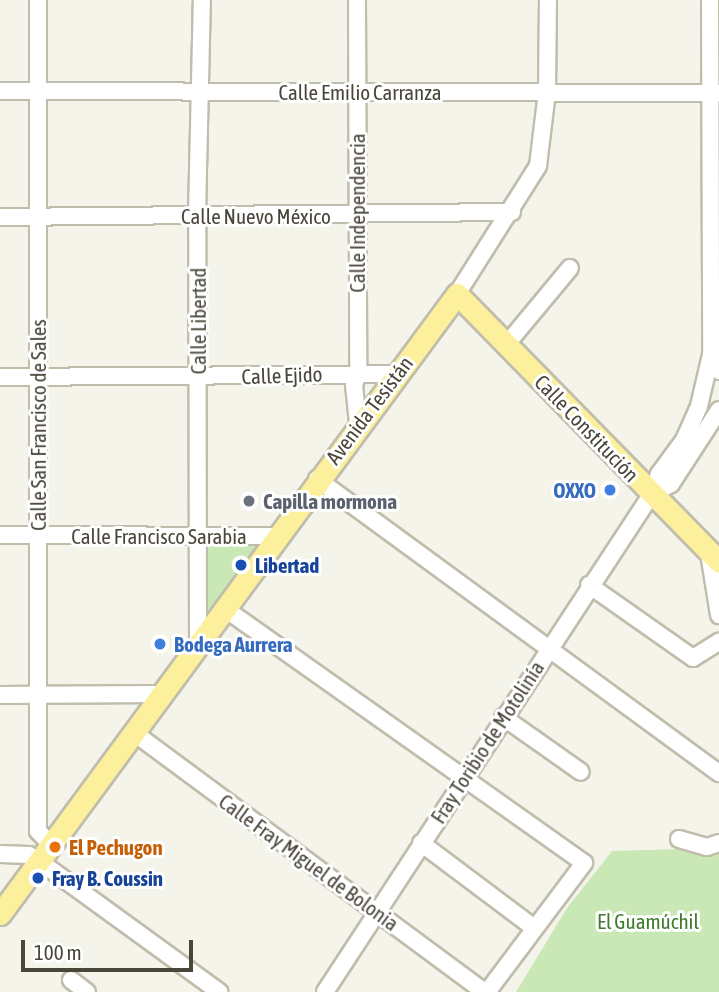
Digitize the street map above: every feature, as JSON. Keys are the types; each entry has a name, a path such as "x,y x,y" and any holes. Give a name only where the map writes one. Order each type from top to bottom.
{"main road":[{"name":"Calle Constitución","path":"457,294 651,495 716,551"},
{"name":"Avenida Tesistán","path":"0,914 317,478 457,294"}],"street":[{"name":"Calle San Francisco de Sales","path":"38,0 38,831 45,853"},
{"name":"Calle Libertad","path":"198,641 197,215 202,0"},
{"name":"Calle Independencia","path":"357,0 358,373 354,385 358,424"},
{"name":"Avenida Tesistán","path":"457,294 512,212 538,166 547,92 548,0"},
{"path":"651,495 659,474 684,440 699,406 711,355 715,93 710,0"},
{"name":"Calle Emilio Carranza","path":"0,92 715,93"},
{"name":"Calle Nuevo México","path":"0,217 356,216 512,212"},
{"path":"506,345 570,268"},
{"path":"711,355 719,371"},
{"name":"Calle Ejido","path":"0,377 198,378 396,374"},
{"path":"651,495 671,484 719,410"},
{"path":"317,478 719,773"},
{"name":"Fray Toribio de Motolinía","path":"325,992 589,585 651,495"},
{"name":"Calle Francisco Sarabia","path":"0,535 276,536"},
{"path":"716,551 719,615"},
{"path":"589,585 693,658 719,642"},
{"path":"224,607 584,863 553,908 533,927 486,992"},
{"path":"0,695 159,694"},
{"path":"503,717 581,772"},
{"name":"Calle Fray Miguel de Bolonia","path":"133,732 486,992"},
{"path":"679,839 707,847 719,843"},
{"path":"421,844 533,927"},
{"path":"0,854 45,853 219,992"},
{"path":"71,980 88,992"}],"green space":[{"path":"202,539 266,539 203,621"},
{"name":"El Guamúchil","path":"719,848 719,992 516,992 567,908 612,851"}],"place":[{"name":"OXXO","path":"610,490"},
{"name":"Capilla mormona","path":"249,501"},
{"name":"Libertad","path":"241,565"},
{"name":"Bodega Aurrera","path":"160,644"},
{"name":"El Pechugon","path":"55,847"},
{"name":"Fray B. Coussin","path":"38,878"}]}
